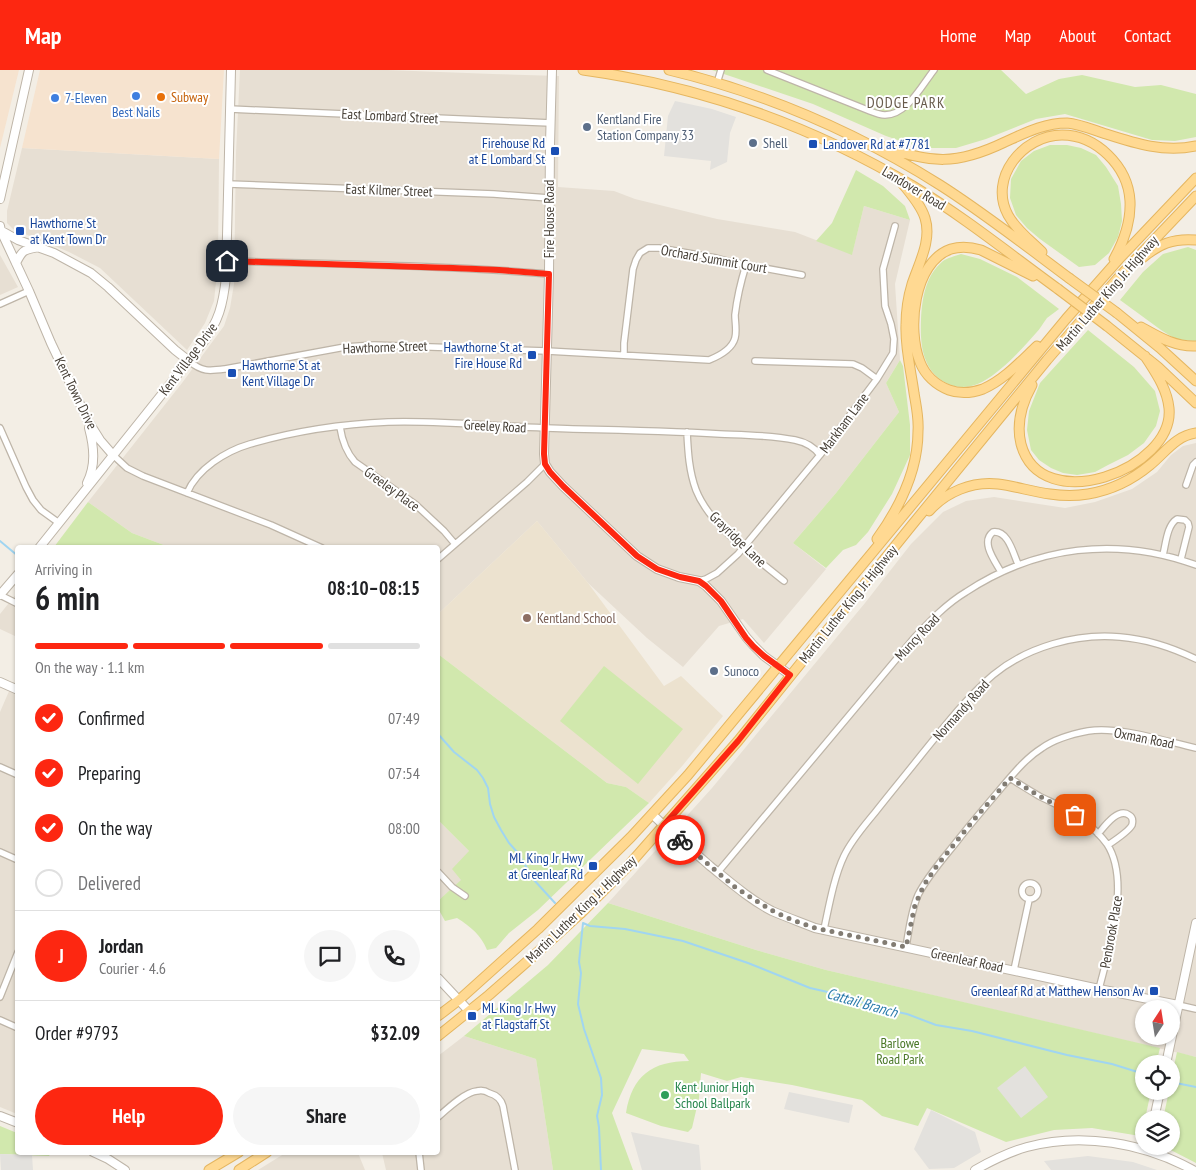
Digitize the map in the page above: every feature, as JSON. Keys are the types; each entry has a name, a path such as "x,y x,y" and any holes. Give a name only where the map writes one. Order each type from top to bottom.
{"main road":[{"name":"Landover Road","path":"583,70 650,82 712,98 764,115 861,157 953,212 1058,289 1145,356 1196,403"},
{"name":"Landover Road","path":"669,70 747,92 794,110 855,137 947,189 1117,313 1160,348 1196,381"},
{"path":"712,98 717,83"},
{"path":"855,137 910,155 937,160 971,156 1040,127 1061,124 1081,126 1155,148 1173,149 1196,146"},
{"path":"1069,278 1017,228 1006,211 1003,195 1007,172 1016,156 1031,143 1055,135 1081,138 1099,147 1123,175 1130,202 1127,230 1122,244 1104,275"},
{"path":"857,571 891,518 902,496 912,474 917,448 918,423 906,339 906,317 910,291 926,243 926,226 921,209 899,178"},
{"name":"Martin Luther King Jr. Highway","path":"440,1014 532,936 653,815 1066,319 1104,275 1196,178"},
{"name":"Martin Luther King Jr. Highway","path":"440,1034 538,952 580,914 628,866 738,741 1047,360 1118,278 1196,196"},
{"path":"1118,278 1145,255 1164,244 1177,240 1196,240"},
{"path":"1058,289 981,250 962,247 950,249 931,264 919,290 914,321 914,338 918,357 926,372 938,385 952,391 974,392 1004,376 1066,319"},
{"path":"1117,313 1168,342 1196,346"},
{"path":"1047,360 1023,404 1019,427 1021,443 1030,461 1040,471 1058,480 1078,482 1097,479 1126,468 1150,450 1165,433 1170,413 1166,392 1145,356"},
{"path":"885,559 933,507 960,489 995,483 1046,494 1074,495 1097,492 1133,478 1152,464 1171,444 1189,434 1196,433"},
{"path":"209,1170 234,1155"},
{"path":"239,1170 262,1155"}],"street":[{"path":"0,199 2,175 29,70"},
{"name":"Kent Village Drive","path":"41,545 189,361 210,334 217,321 224,294 227,261 231,70"},
{"name":"Fire House Road","path":"545,464 552,70"},
{"path":"717,83 721,70"},
{"path":"767,70 870,111 886,115 892,114 904,107 934,70"},
{"name":"East Lombard Street","path":"230,109 551,123"},
{"name":"East Kilmer Street","path":"228,184 550,198"},
{"name":"Markham Lane","path":"699,581 706,579 726,565 744,547 820,455 893,353 894,339 885,306 884,269 894,226"},
{"name":"Hawthorne Street","path":"0,229 18,240 54,253 91,273 195,366 202,370 210,371 351,346 374,345 624,354 709,360 727,350 735,339 740,284 746,265"},
{"name":"Kent Town Drive","path":"0,229 88,421 113,456 127,468 143,476 271,525 315,545"},
{"path":"16,263 26,249 40,247"},
{"name":"Orchard Summit Court","path":"624,354 633,269 640,253 648,248 659,248 802,275"},
{"path":"227,261 453,268 549,274"},
{"path":"0,304 29,291"},
{"path":"755,361 853,364 862,368 876,379"},
{"path":"83,493 90,477 93,457 93,446 88,421"},
{"name":"Greeley Road","path":"187,493 193,481 208,467 231,451 248,444 340,427 390,422 767,436 796,440 810,446 820,455"},
{"name":"Greeley Place","path":"340,427 345,446 355,462 415,504 455,544"},
{"path":"0,428 33,500 41,510 59,523"},
{"name":"Grayridge Lane","path":"688,432 689,464 696,490 704,506 744,547 784,582"},
{"path":"1186,485 1193,465 1196,462"},
{"path":"440,557 536,474 545,464 563,486 637,556 669,574 699,581 706,586 721,601 746,638 764,656 790,675"},
{"path":"1163,554 1172,522 1177,518 1183,519 1188,523 1189,527 1181,559"},
{"path":"1001,572 988,544 988,538 993,532 999,532 1005,536 1018,564"},
{"name":"Muncy Road","path":"718,872 920,632 965,592 1018,564 1057,553 1093,548 1131,549 1163,554 1196,565"},
{"path":"15,578 0,595 15,602"},
{"name":"Normandy Road","path":"824,929 842,861 848,849 862,828 952,718 993,675 1012,662 1040,648 1068,640 1096,637 1136,639 1163,645 1196,659"},
{"path":"0,682 15,689"},
{"name":"Oxman Road","path":"906,947 915,905 924,885 936,867 1010,778 1032,755 1043,747 1059,738 1090,731 1108,730 1196,748"},
{"path":"0,767 15,774"},
{"name":"Penbrook Place","path":"1010,778 1075,815 1085,822 1108,845 1115,863 1118,888 1112,931 1099,989"},
{"path":"1098,834 1116,816 1123,813 1131,816 1133,823 1130,828 1108,845"},
{"name":"Greenleaf Road","path":"653,815 748,896 790,919 815,928 1153,1000"},
{"path":"0,852 15,859"},
{"path":"440,874 465,896"},
{"path":"1014,970 1030,900"},
{"path":"1179,1000 1196,923"},
{"path":"0,997 15,960"},
{"path":"440,980 469,1011"},
{"name":"Greenleaf Road","path":"1180,1005 1196,1008"},
{"path":"0,1020 15,1027"},
{"path":"440,1116 459,1100 474,1091 485,1091 496,1096 501,1100 503,1106 515,1170"},
{"path":"0,1116 15,1122"},
{"path":"975,1170 1012,1152 1056,1142 1084,1140 1135,1146"},
{"path":"99,1155 125,1170"},
{"path":"419,1155 421,1170"},
{"path":"1164,1155 1193,1170"}],"shaded area":[{"path":"0,70 19,70 0,148"},
{"path":"40,70 224,70 219,159 22,148"},
{"path":"240,70 387,70 559,76 558,187 614,191 635,199 717,219 795,232 852,254 864,206 910,220 895,284 900,360 886,383 899,412 836,493 793,543 826,569 764,643 743,619 719,626 683,667 647,638 588,583 537,521 440,612 440,545 164,545 132,533 88,502 182,383 224,326 230,308 234,284 236,153"},
{"path":"675,101 712,109 736,117 730,133 727,162 710,170 711,161 664,156 668,116"},
{"path":"22,148 219,159 218,263 214,301 205,323 187,350 100,268 69,252 13,229 7,223 7,211"},
{"path":"0,255 18,287 0,295"},
{"path":"1196,443 1196,1057 1145,1045 1180,1045 1180,1000 1135,1000 1135,1043 826,970 608,903 712,788 865,603 911,544 943,512 966,501 994,497 1065,508 1095,502 1132,489 1157,472 1171,455 1183,446"},
{"path":"537,521 588,583 664,686 681,676 723,716 649,803 626,787 607,783 440,656 440,612"},
{"path":"15,595 15,636 0,629 0,614"},
{"path":"13,682 15,683 15,1113 0,1107 0,712"},
{"path":"440,822 469,851 462,880 440,899"},
{"path":"464,1036 536,1059 553,1170 386,1170 382,1155 440,1155 440,1054"},
{"path":"1025,1066 1048,1097 1021,1118 997,1088"},
{"path":"789,1092 853,1105 849,1123 784,1109"},
{"path":"931,1110 975,1132 981,1152 954,1168 929,1169 914,1149"},
{"path":"631,1132 699,1145 701,1170 642,1170"},
{"path":"0,1154 32,1155 33,1170 1,1170"},
{"path":"282,1155 359,1155 365,1170 258,1170"},
{"path":"1088,1156 1133,1162 1157,1170 1051,1170 1044,1161"}],"green space":[{"path":"712,70 1001,70 1026,94 1059,79 1082,75 1135,87 1161,85 1196,94 1196,137 1175,141 1152,140 1065,114 1036,119 986,139 956,148 922,148 886,136 813,104"},
{"path":"1050,145 1067,145 1081,148 1096,155 1118,186 1122,221 1118,237 1109,253 1095,265 1079,267 1040,239 1016,215 1010,198 1011,179 1021,161 1034,151"},
{"path":"856,170 883,186 905,206 910,220 864,206 852,255 816,241 832,223"},
{"path":"1188,247 1196,250 1196,341 1177,340 1120,300 1143,272 1163,254"},
{"path":"961,254 980,259 1017,277 1059,309 1047,318 1024,346 997,372 982,382 964,387 946,383 932,371 924,356 921,329 921,312 928,281 943,261"},
{"path":"1088,330 1134,367 1155,391 1160,411 1156,426 1144,443 1128,455 1095,472 1077,475 1063,473 1039,460 1031,450 1027,430 1029,411 1040,383"},
{"path":"900,360 903,366 910,425 910,455 892,494 868,532 856,545 843,550 826,568 793,543 836,493 899,412 886,383"},
{"path":"88,502 132,533 164,545 56,545"},
{"path":"440,656 607,783 626,787 649,803 538,910 509,933 496,948 487,950 482,940 471,928 457,918 445,921 440,912 440,899 461,880 452,869 469,851 440,822"},
{"path":"604,666 683,729 638,784 560,721"},
{"name":"Barlowe Road Park","path":"608,903 826,970 1135,1042 1135,1045 1160,1048 1158,1055 1135,1055 1135,1100 1149,1100 1147,1110 1135,1110 1135,1135 1092,1128 1054,1130 1006,1142 927,1108 918,1126 882,1116 862,1100 792,1085 741,1077 727,1081 701,1073 699,1098 692,1128 688,1132 661,1126 626,1113 633,1089 646,1073 654,1068 664,1064 689,1061 684,1054 642,1049 612,1113 633,1170 553,1170 536,1059 464,1036 548,965"},
{"path":"1177,1052 1196,1057 1196,1163 1180,1155 1180,1110 1165,1110 1167,1100 1180,1100 1180,1055 1176,1055"},
{"path":"0,1126 15,1132 15,1155 0,1154"}],"waterway":[{"name":"Cattail Branch","path":"0,541 15,554"},
{"name":"Cattail Branch","path":"440,736 454,752 477,770 483,778 488,788 494,817 501,830 518,853 534,880 555,903"},
{"name":"Cattail Branch","path":"601,1170 597,1116 602,1095 601,1078 584,1029 578,1004 581,973 579,962 583,923 590,926 625,929 683,941 748,963 810,988 907,1014 936,1025 972,1031 1135,1071"},
{"name":"Cattail Branch","path":"1180,1084 1196,1087"}],"way so far":[{"path":"680,840 736,888 771,910 790,919 815,928 906,947 910,922 918,896 924,885 972,822 1010,778 1075,815"}],"place":[{"name":"Best Nails","path":"136,96"},
{"name":"Subway","path":"161,97"},
{"name":"7-Eleven","path":"55,98"},
{"name":"Kentland Fire Station Company 33","path":"587,127"},
{"name":"Shell","path":"753,143"},
{"name":"Landover Rd at #7781","path":"813,144"},
{"name":"Firehouse Rd at E Lombard St","path":"555,151"},
{"name":"Hawthorne St at Kent Town Dr","path":"20,231"},
{"name":"Hawthorne St at Fire House Rd","path":"532,355"},
{"name":"Hawthorne St at Kent Village Dr","path":"232,373"},
{"name":"Kentland School","path":"527,618"},
{"name":"Sunoco","path":"714,671"},
{"name":"ML King Jr Hwy at Greenleaf Rd","path":"593,866"},
{"name":"Greenleaf Rd at Matthew Henson Av","path":"1154,991"},
{"name":"ML King Jr Hwy at Flagstaff St","path":"472,1016"},
{"name":"Kent Junior High School Ballpark","path":"665,1095"}],"district":[{"name":"DODGE PARK","path":"906,103"}],"route":[{"path":"227,261 453,268 549,274 545,464 563,486 637,556 657,569 699,581 706,586 721,601 753,646 790,675 738,741 664,825 680,840"}]}
